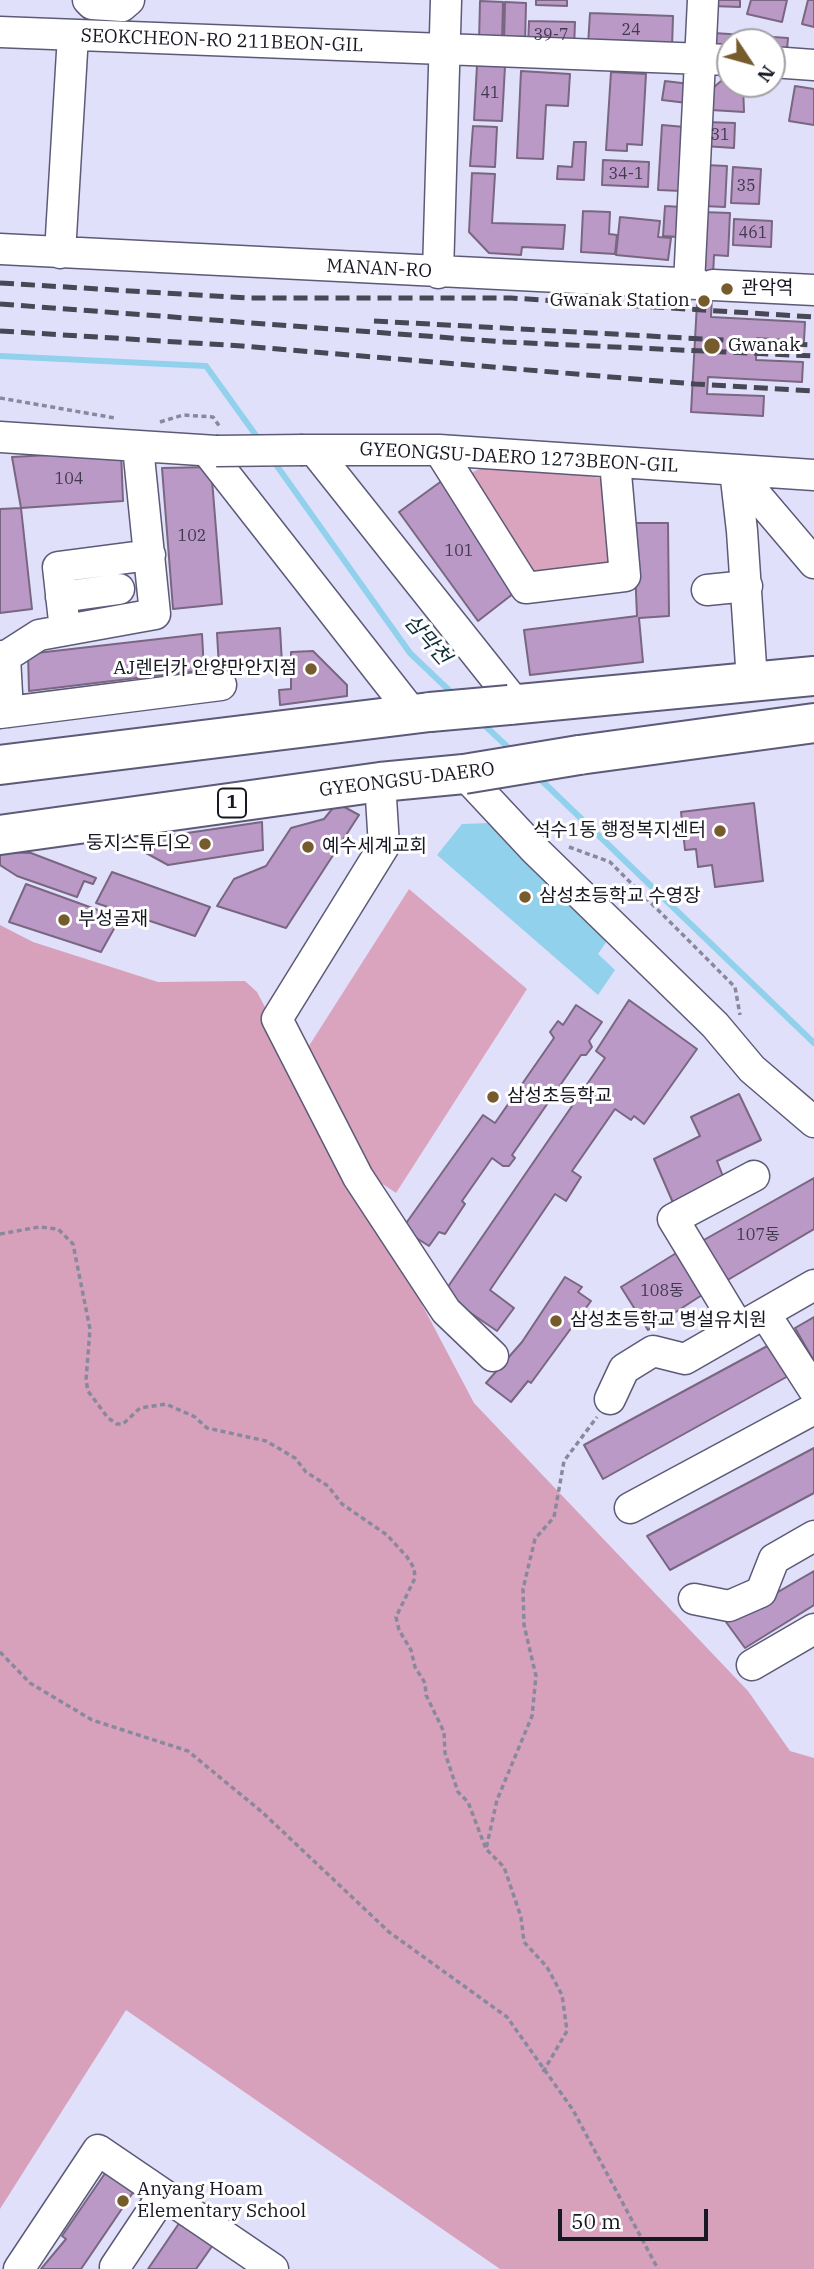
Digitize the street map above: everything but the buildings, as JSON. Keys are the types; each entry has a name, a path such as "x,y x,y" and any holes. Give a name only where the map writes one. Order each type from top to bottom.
{"main road":[{"path":"0,765 422,713 814,676"},
{"name":"GYEONGSU-DAERO","path":"0,835 380,782 464,774 579,755 814,723"}],"street":[{"path":"88,0 92,4 122,6 129,0"},
{"path":"438,272 446,0"},
{"path":"700,284 700,59 703,0"},
{"name":"SEOKCHEON-RO 211BEON-GIL","path":"0,32 716,60"},
{"path":"60,253 73,35"},
{"path":"786,63 814,65"},
{"name":"MANAN-RO","path":"0,249 814,290"},
{"path":"0,437 212,451 422,713"},
{"path":"138,447 155,614 39,635 3,656 4,712 220,685"},
{"path":"309,450 512,704"},
{"path":"439,450 526,588 625,576 616,471 492,464"},
{"name":"GYEONGSU-DAERO 1273BEON-GIL","path":"212,451 439,450 616,471 735,470 814,475"},
{"path":"735,470 814,563"},
{"path":"735,470 747,586 752,681"},
{"path":"65,630 58,567 150,555"},
{"path":"707,590 747,586"},
{"path":"61,597 119,589"},
{"path":"464,774 535,850 715,1026 752,1069 814,1122"},
{"path":"380,782 384,846 277,1019 364,1187 446,1311 493,1356"},
{"path":"739,1328 673,1219 754,1176"},
{"path":"610,1399 624,1369 653,1350 685,1359 814,1285"},
{"path":"765,1314 814,1390"},
{"path":"631,1508 814,1409"},
{"path":"694,1599 729,1606 761,1591 774,1559 814,1536"},
{"path":"751,1665 814,1629"},
{"path":"19,2269 98,2150 273,2269"},
{"path":"115,2267 163,2194"}],"path":[{"path":"0,1234 39,1227 58,1229 73,1244 90,1329 86,1380 88,1391 108,1418 117,1424 123,1424 139,1408 166,1404 195,1418 207,1428 266,1441 295,1458 313,1478 328,1486 342,1504 381,1530 407,1557 414,1568 415,1578 396,1617 399,1630 411,1650 415,1667 425,1683 426,1695 444,1732 445,1753 458,1792 468,1802 486,1849 504,1867 521,1917 524,1942 547,1967 562,1995 567,2031 543,2072"},
{"path":"486,1849 497,1800 533,1716 536,1676 524,1625 523,1589 535,1539 554,1517 564,1461 610,1399"},
{"path":"0,1652 30,1683 92,1720 188,1751 262,1812 389,1932 507,2017 543,2072 573,2110 658,2269"}],"shaded area":[{"path":"492,464 617,480 625,576 526,588 458,478"},
{"path":"409,889 527,989 396,1193 353,1164 300,1060"},
{"path":"0,925 33,942 158,982 245,981 257,992 474,1403 748,1691 790,1751 814,1758 814,2269 500,2269 126,2010 0,2209"}],"water":[{"name":"삼성초등학교 수영장","path":"489,823 609,938 598,954 615,970 598,995 437,855 462,824"}],"waterway":[{"name":"삼막천","path":"0,356 206,366 260,441"},
{"name":"삼막천","path":"272,459 410,653 455,696"},
{"name":"삼막천","path":"480,721 513,752"},
{"name":"삼막천","path":"538,777 814,1043"}],"railway":[{"path":"0,283 247,298 511,298 814,317"},
{"path":"0,304 505,342 814,356"},
{"path":"374,321 814,345"},
{"path":"0,331 242,346 695,384 814,391"}],"place":[{"name":"관악역","path":"727,289"},
{"name":"Gwanak Station","path":"704,301"},
{"name":"Gwanak","path":"712,346"},
{"name":"AJ렌터카 안양만안지점","path":"311,669"},
{"name":"석수1동 행정복지센터","path":"720,831"},
{"name":"둥지스튜디오","path":"205,844"},
{"name":"예수세계교회","path":"308,847"},
{"name":"삼성초등학교 수영장","path":"525,897"},
{"name":"부성골재","path":"64,920"},
{"name":"삼성초등학교","path":"493,1097"},
{"name":"삼성초등학교 병설유치원","path":"556,1321"},
{"name":"Anyang Hoam Elementary School","path":"123,2201"}]}
